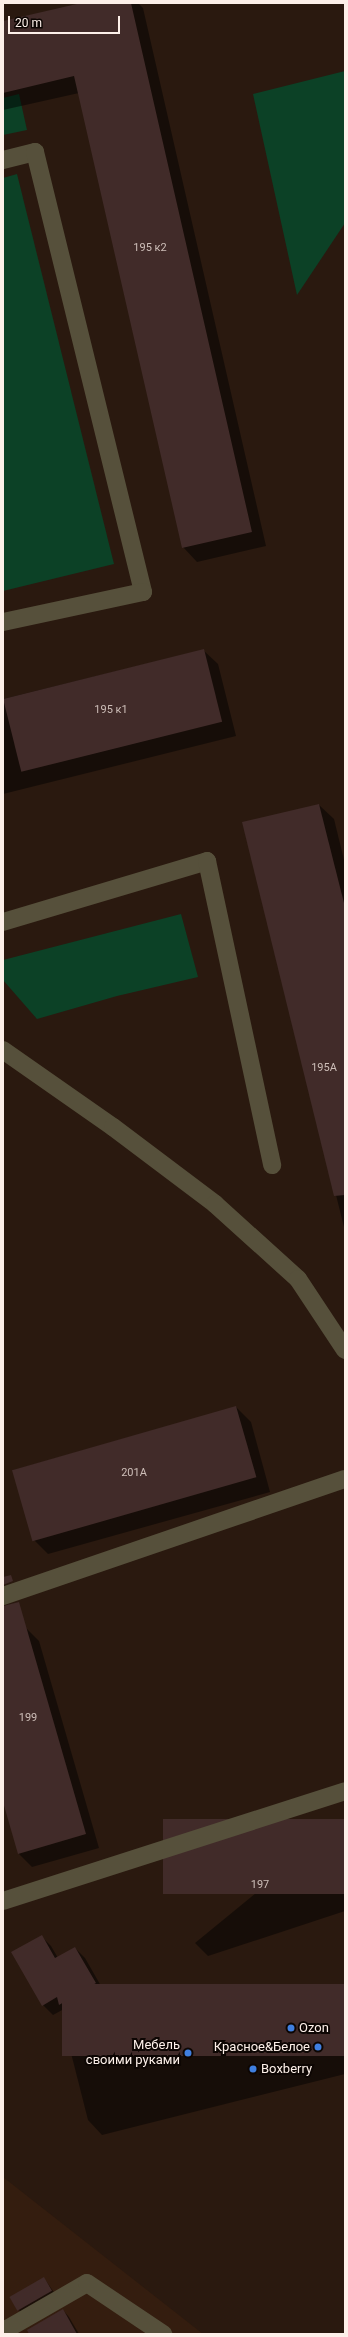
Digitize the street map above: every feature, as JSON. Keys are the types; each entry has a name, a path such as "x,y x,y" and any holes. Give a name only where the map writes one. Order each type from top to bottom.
{"lane":[{"path":"3,160 35,152 143,592 3,622"},
{"path":"3,922 207,861 272,1165"},
{"path":"3,1050 113,1127 215,1204 298,1279 345,1350"},
{"path":"3,1596 345,1479"},
{"path":"3,1900 345,1791"},
{"path":"4,2334 7,2329 87,2283 163,2334"}],"shaded area":[{"path":"3,2177 203,2334 3,2334"}],"green space":[{"path":"345,71 345,223 297,295 253,94"},
{"path":"19,94 27,130 3,135 3,98"},
{"path":"17,174 114,564 3,591 3,178"},
{"path":"181,914 198,977 117,996 37,1019 3,980 3,960"}],"building":[{"path":"81,3 131,3 252,532 182,548 74,76 3,93 3,21"},
{"path":"204,649 222,722 21,772 3,699"},
{"path":"319,804 345,907 345,1195 334,1196 242,822"},
{"path":"236,1406 256,1477 32,1541 12,1470"},
{"path":"11,1575 13,1581 3,1585 3,1577"},
{"path":"19,1602 86,1834 18,1854 3,1802 3,1606"},
{"path":"163,1819 345,1819 345,1894 163,1894"},
{"path":"42,1935 55,1958 75,1947 96,1983 59,2005 57,1997 42,2006 11,1952"},
{"path":"62,1984 345,1984 345,2056 62,2056"},
{"path":"44,2277 52,2291 17,2311 9,2297"},
{"path":"63,2309 77,2334 29,2334 27,2330"}],"place":[{"name":"Ozon","path":"291,2028"},
{"name":"Красное&Белое","path":"318,2047"},
{"name":"Мебель своими руками","path":"188,2053"},
{"name":"Boxberry","path":"253,2069"}]}
